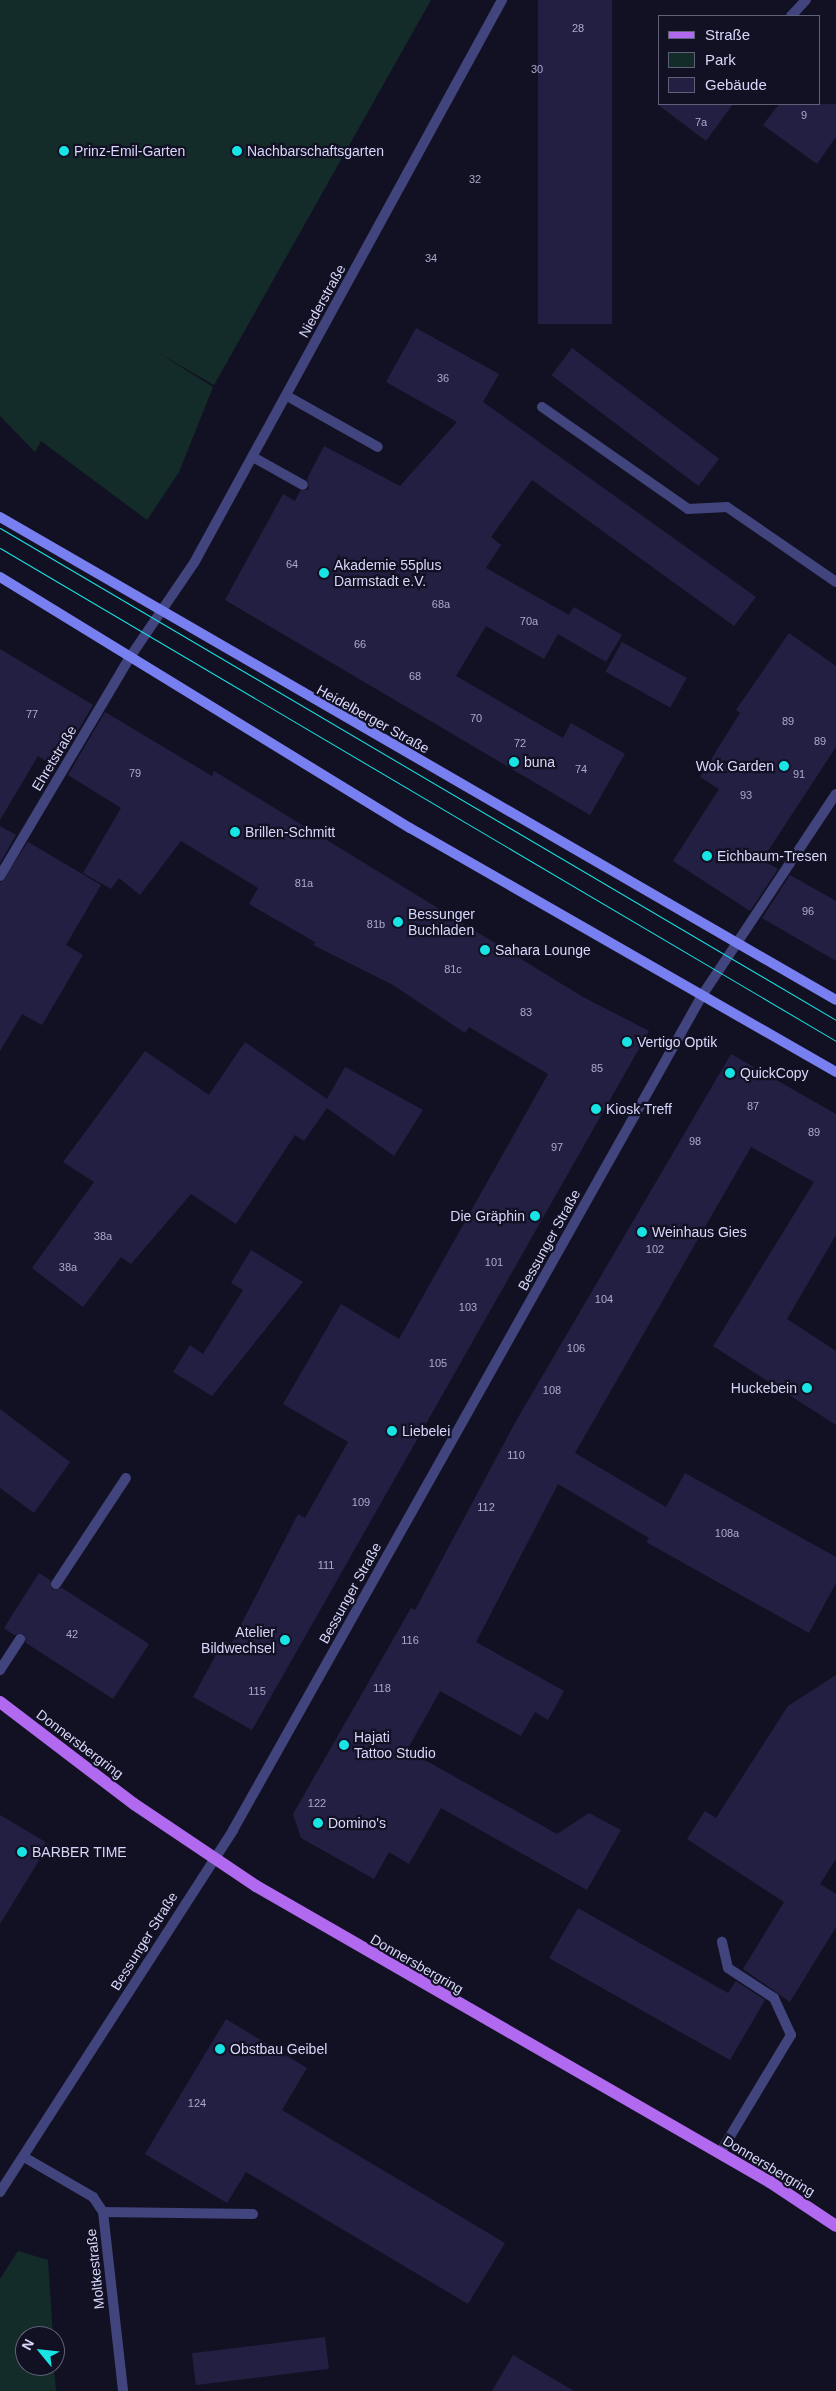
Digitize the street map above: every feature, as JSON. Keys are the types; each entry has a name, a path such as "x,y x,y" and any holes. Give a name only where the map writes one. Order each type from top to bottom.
{"main road":[{"name":"Heidelberger Straße","path":"0,517 162,613 736,940 836,1000"},
{"path":"0,577 132,654 410,828 836,1072"},
{"name":"Donnersbergring","path":"0,1702 213,1858 318,1925 720,2153 836,2226"}],"street":[{"name":"Niederstraße","path":"162,613 287,396 502,0"},
{"path":"792,15 806,0"},
{"path":"287,396 378,446"},
{"path":"542,407 688,509 727,507 836,582"},
{"path":"253,457 303,484"},
{"name":"Ehretstraße","path":"0,876 132,654 162,613"},
{"path":"702,994 736,940 836,794"},
{"name":"Bessunger Straße","path":"0,2192 213,1858 702,994"},
{"path":"56,1584 126,1478"},
{"path":"0,1670 20,1639"},
{"path":"720,2153 791,2035 774,1998 728,1968 722,1942"},
{"name":"Moltkestraße","path":"24,2157 93,2197 103,2212 124,2391"},
{"path":"103,2212 253,2214"}],"green space":[{"path":"0,0 431,0 214,385 157,352 213,387 179,472 147,520 41,441 35,452 0,416"},
{"path":"18,2251 48,2260 52,2326 15,2326 15,2376 55,2376 56,2391 0,2391 0,2279"}],"building":[{"path":"538,0 612,0 612,324 538,324"},
{"path":"836,104 836,137 817,164 763,125 778,105"},
{"path":"658,105 732,105 706,141"},
{"path":"416,328 499,374 483,402 756,597 734,626 532,480 491,537 501,545 486,568 569,615 574,607 622,635 606,662 558,634 544,659 486,626 456,676 563,738 571,723 625,754 590,815 225,600 283,494 295,501 300,491 309,489 307,479 324,446 400,486 457,422 386,382"},
{"path":"572,348 719,459 698,486 552,375"},
{"path":"789,633 836,666 836,747 762,860 778,869 750,911 673,861 719,789 700,777 740,713 736,710"},
{"path":"622,642 687,678 670,708 606,672"},
{"path":"0,649 93,705 56,768 38,756 0,820"},
{"path":"105,712 212,776 214,771 583,997 649,1031 252,1730 193,1697 224,1640 231,1644 298,1514 305,1518 348,1442 283,1404 341,1304 399,1339 548,1074 469,1027 465,1033 393,985 313,945 315,942 249,904 258,888 181,841 140,895 119,878 111,889 83,873 121,808 68,775"},
{"path":"0,826 16,835 0,863"},
{"path":"28,842 101,885 66,945 83,955 42,1025 22,1014 0,1051 0,883"},
{"path":"790,875 836,901 836,961 762,918"},
{"path":"245,1042 327,1099 345,1067 423,1110 394,1156 327,1108 304,1141 295,1135 236,1224 191,1194 131,1264 121,1257 83,1307 32,1268 94,1182 63,1162 145,1051 209,1095"},
{"path":"731,1054 836,1114 836,1235 787,1319 836,1351 836,1425 713,1346 814,1182 751,1147 575,1453 666,1507 685,1473 836,1557 836,1583 809,1633 646,1542 649,1538 558,1484 476,1642 564,1691 548,1720 535,1712 521,1736 440,1691 407,1750 557,1834 589,1813 621,1830 587,1890 441,1808 409,1864 389,1852 374,1879 301,1838 293,1814 411,1608 415,1610 516,1421"},
{"path":"251,1250 303,1282 212,1396 173,1372 190,1345 203,1354 243,1290 231,1283"},
{"path":"0,1409 70,1462 34,1513 0,1488"},
{"path":"39,1573 50,1580 53,1590 62,1588 149,1644 113,1699 26,1643 24,1634 14,1635 4,1628"},
{"path":"836,1675 836,1859 820,1884 836,1894 836,1927 790,2002 743,1969 784,1902 687,1839 705,1811 716,1818 788,1706"},
{"path":"0,1815 49,1844 0,1924"},
{"path":"578,1908 728,1993 736,1981 765,2000 730,2060 549,1958"},
{"path":"226,2019 307,2068 282,2110 505,2243 468,2304 246,2172 227,2203 145,2154"},
{"path":"325,2337 329,2369 196,2385 192,2353"},
{"path":"513,2355 574,2391 492,2391"}],"tram line":[{"path":"0,528 836,1020"},
{"path":"0,548 836,1041"}],"place":[{"name":"Prinz-Emil-Garten","path":"64,151"},
{"name":"Nachbarschaftsgarten","path":"237,151"},
{"name":"Akademie 55plus Darmstadt e.V.","path":"324,573"},
{"name":"buna","path":"514,762"},
{"name":"Wok Garden","path":"784,766"},
{"name":"Brillen-Schmitt","path":"235,832"},
{"name":"Eichbaum-Tresen","path":"707,856"},
{"name":"Bessunger Buchladen","path":"398,922"},
{"name":"Sahara Lounge","path":"485,950"},
{"name":"Vertigo Optik","path":"627,1042"},
{"name":"QuickCopy","path":"730,1073"},
{"name":"Kiosk Treff","path":"596,1109"},
{"name":"Die Gräphin","path":"535,1216"},
{"name":"Weinhaus Gies","path":"642,1232"},
{"name":"Huckebein","path":"807,1388"},
{"name":"Liebelei","path":"392,1431"},
{"name":"Atelier Bildwechsel","path":"285,1640"},
{"name":"Hajati Tattoo Studio","path":"344,1745"},
{"name":"Domino's","path":"318,1823"},
{"name":"BARBER TIME","path":"22,1852"},
{"name":"Obstbau Geibel","path":"220,2049"}]}
